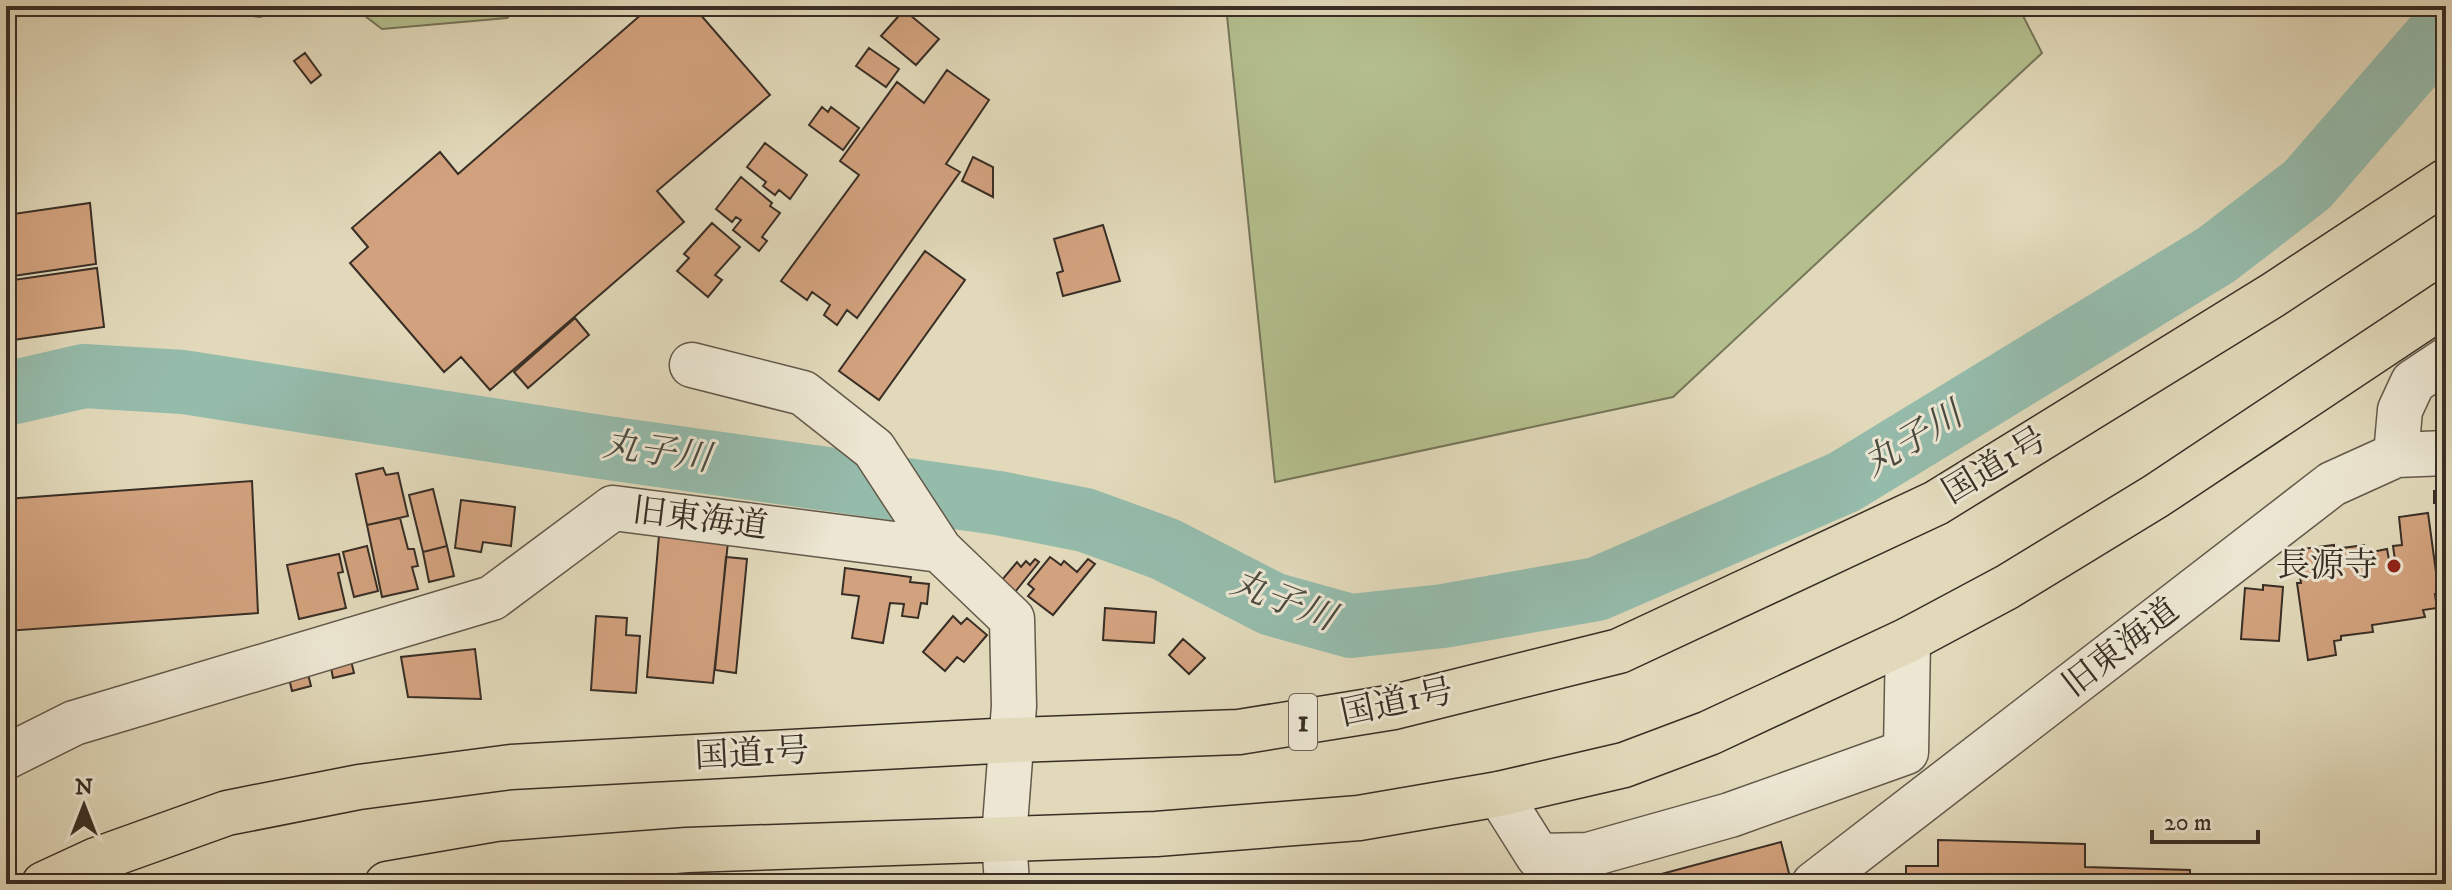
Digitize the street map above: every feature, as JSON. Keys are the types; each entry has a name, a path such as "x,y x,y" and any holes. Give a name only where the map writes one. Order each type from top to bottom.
{"highway":[{"name":"国道1号","path":"44,884 96,860 227,813 359,787 511,767 1013,740 1239,732 1394,707 1619,651 1936,503 2273,295 2446,181"},
{"path":"387,884 503,864 687,850 1156,834 1359,818 1499,794 1624,765 1709,733 1908,640 2007,587 2156,496 2446,303"}],"street":[{"path":"2396,455 2400,410 2413,382 2446,360"},
{"path":"692,365 803,393 874,449 933,540 1012,619 1013,740 1004,838 1007,884"},
{"name":"旧東海道","path":"1814,884 2332,484 2396,455 2446,453"},
{"name":"旧東海道","path":"6,757 74,723 492,598 613,508 933,540"},
{"path":"1499,794 1538,856 1588,855 1730,815 1906,752 1908,640"}],"green space":[{"path":"185,6 292,6 260,17"},
{"path":"352,6 522,6 507,18 382,29"},
{"path":"1226,6 2018,6 2042,53 1673,397 1275,482"}],"building":[{"path":"651,6 693,6 770,95 657,191 684,222 490,390 461,357 444,372 350,263 368,247 352,228 440,152 458,174"},
{"path":"730,6 749,6 739,15"},
{"path":"904,10 939,39 916,65 881,36"},
{"path":"869,48 899,69 886,87 856,66"},
{"path":"305,53 321,75 311,83 294,61"},
{"path":"947,70 989,100 946,164 960,172 857,318 847,310 837,325 824,315 830,305 812,292 807,300 781,281 859,175 840,161 897,82 924,103"},
{"path":"822,107 828,112 831,107 859,128 843,150 809,125"},
{"path":"765,143 807,175 790,199 779,190 775,195 763,186 766,182 747,167"},
{"path":"973,157 993,167 993,197 962,181"},
{"path":"741,177 780,213 762,237 767,241 759,251 733,230 741,220 736,217 732,222 716,209"},
{"path":"90,203 96,264 6,277 6,215"},
{"path":"712,223 740,247 715,275 722,280 708,297 677,271 689,258 684,254"},
{"path":"1103,225 1120,281 1063,296 1057,273 1063,271 1054,239"},
{"path":"925,251 965,280 879,400 839,371"},
{"path":"97,268 104,327 6,341 6,281"},
{"path":"575,318 589,335 528,388 514,372"},
{"path":"383,468 386,475 398,473 408,516 367,525 356,474"},
{"path":"252,481 258,613 6,631 6,499"},
{"path":"433,489 447,546 423,552 409,495"},
{"path":"2434,491 2446,491 2446,503 2434,503"},
{"path":"461,500 515,507 511,546 483,542 481,552 455,548"},
{"path":"2428,513 2439,594 2435,594 2437,608 2423,610 2425,617 2372,625 2373,632 2341,636 2341,640 2334,641 2336,655 2308,660 2297,583 2301,583 2298,562 2304,561 2302,549 2364,545 2367,562 2374,561 2372,552 2387,549 2389,560 2395,560 2393,546 2402,545 2399,517"},
{"path":"400,518 408,549 414,549 418,566 412,567 418,589 382,597 367,525"},
{"path":"659,535 728,542 713,683 647,677"},
{"path":"367,546 378,591 354,597 343,552"},
{"path":"447,546 454,576 429,582 423,552"},
{"path":"339,554 343,572 338,573 346,608 299,619 287,565"},
{"path":"726,557 747,559 736,673 715,670"},
{"path":"1050,557 1061,565 1064,561 1077,572 1088,559 1095,564 1053,615 1028,596 1034,589 1028,584"},
{"path":"1035,559 1039,562 1015,592 1001,581 1017,562 1021,567 1026,561 1030,565"},
{"path":"845,568 911,577 910,582 929,584 927,604 921,603 918,618 902,616 904,604 890,603 883,643 852,638 859,596 842,594"},
{"path":"2263,585 2283,587 2279,641 2241,639 2245,588 2263,590"},
{"path":"1105,608 1156,612 1154,643 1103,640"},
{"path":"596,616 627,618 626,635 640,636 636,693 591,690"},
{"path":"953,616 961,624 967,618 987,635 964,662 957,657 945,671 923,652"},
{"path":"1183,639 1205,658 1189,674 1169,655"},
{"path":"475,649 481,699 408,697 401,657"},
{"path":"349,652 354,673 333,678 329,657"},
{"path":"305,662 311,686 292,691 286,666"},
{"path":"1938,840 2085,844 2085,867 2190,870 2190,884 1906,884 1906,866 1938,866"},
{"path":"1781,842 1791,881 1782,884 1624,884"}],"waterway":[{"name":"丸子川","path":"6,394 84,376 183,382 601,447 998,503 1085,520 1165,549 1272,604 1351,626 1443,616 1597,589 1844,482 2216,255 2307,185 2446,25"}],"place":[{"name":"長源寺","path":"2394,566"}]}
